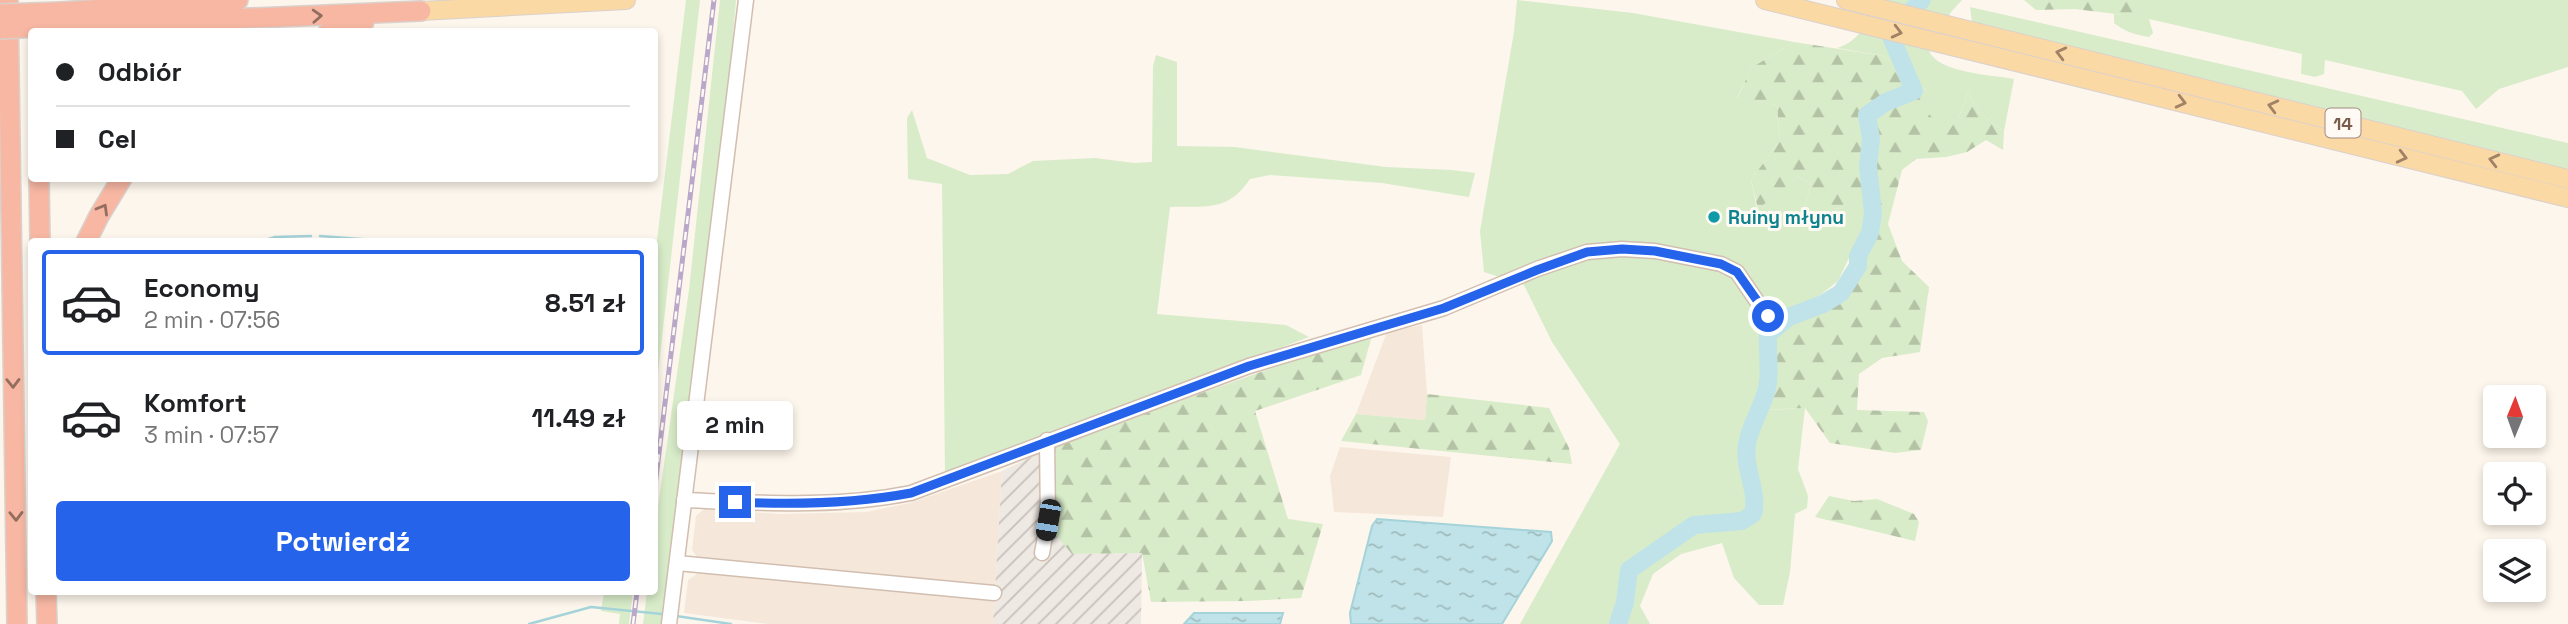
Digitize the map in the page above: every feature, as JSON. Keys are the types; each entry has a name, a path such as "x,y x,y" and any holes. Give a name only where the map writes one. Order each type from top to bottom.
{"highway":[{"path":"8,0 18,624"},
{"path":"36,0 36,28"},
{"path":"0,29 60,19 238,0"},
{"path":"0,15 60,19 421,11"},
{"path":"340,28 421,11"},
{"path":"0,119 9,76"},
{"path":"39,182 40,238"},
{"path":"88,238 120,182"},
{"path":"0,407 15,448"},
{"path":"46,595 47,624"}],"main road":[{"path":"421,11 626,0"},
{"name":"14","path":"1765,0 2568,198"},
{"name":"14","path":"1846,0 2568,179"}],"street":[{"path":"669,624 746,0"},
{"path":"684,500 779,504 869,501 911,493 1249,366 1444,308 1587,252 1622,249 1655,251 1721,264 1737,272 1768,316"},
{"path":"1042,553 1048,520 1047,440"},
{"path":"677,563 994,593"}],"shaded area":[{"path":"1422,325 1427,394 1425,420 1356,414 1387,332"},
{"path":"1056,445 1072,554 1142,553 1141,624 993,624 1002,471"},
{"path":"1340,447 1451,457 1443,517 1334,512 1330,476"},
{"path":"1002,471 993,624 768,624 684,613 688,580 697,574 698,558 692,550 696,516 704,509 780,514 866,512 910,503"}],"green space":[{"path":"686,0 700,0 658,373 657,238"},
{"path":"720,0 736,0 723,162 683,445 665,624 643,624 647,595 658,595 658,506 689,290"},
{"path":"1517,0 1633,13 1794,42 1751,68 1737,98 1777,105 1780,140 1751,180 1757,209 1798,177 1811,183 1803,213 1840,208 1864,192 1868,213 1838,281 1819,296 1786,310 1766,326 1759,336 1761,384 1741,448 1750,504 1742,514 1692,522 1630,562 1623,573 1615,624 1520,624 1620,444 1552,342 1524,285 1484,272 1480,231"},
{"path":"1877,0 1962,0 1951,12 1929,51 1934,58 1954,68 2014,79 2004,131 1980,113 1968,92 1959,117 1945,136 1923,107 1927,91 1884,56 1837,48 1858,35 1867,23"},
{"path":"2024,0 2139,0 2132,16 2075,9 2036,10"},
{"path":"2063,0 2568,0 2568,67 2499,89 2476,109 2462,91 2325,60 2324,74 2315,77 2301,74 2302,54 2149,19 2153,33 2149,37 2139,35 2114,23 2114,14 2123,15"},
{"path":"1970,7 2568,143 2568,169 1972,22"},
{"path":"1953,33 2568,185 2568,192 1949,39"},
{"path":"1794,42 1884,56 1927,91 1924,107 1945,135 1959,117 1968,92 1980,113 2004,131 2003,150 1986,140 1967,152 1916,159 1902,170 1888,224 1902,261 1929,287 1920,352 1882,358 1859,374 1857,410 1924,412 1928,421 1921,450 1895,453 1830,443 1805,408 1761,410 1768,383 1768,334 1789,317 1823,304 1841,293 1858,266 1858,256 1870,233 1873,213 1870,189 1840,208 1803,214 1811,183 1798,177 1758,209 1751,180 1780,140 1777,105 1737,99 1751,68"},
{"path":"1156,55 1177,62 1177,146 1235,147 1386,167 1475,173 1469,197 1382,183 1270,175 1250,179 1242,190 1225,202 1205,206 1170,207 1157,314 1286,325 1309,337 945,475 942,184 908,179 907,118 912,110 927,158 970,175 1008,174 1033,161 1095,158 1134,163 1152,162 1153,66"},
{"path":"1373,332 1361,375 1255,411 1288,519 1323,524 1301,598 1151,602 1142,553 1072,554 1054,533 1056,445"},
{"path":"1427,394 1549,408 1569,448 1572,464 1341,441 1356,414 1425,420"},
{"path":"1805,408 1798,469 1808,496 1807,508 1795,514 1790,572 1783,605 1759,605 1734,578 1722,543 1681,554 1653,574 1640,606 1650,624 1623,624 1634,571 1687,533 1746,521 1757,515 1758,499 1751,458 1755,436 1768,410"},
{"path":"1829,496 1854,501 1877,499 1914,514 1919,522 1915,541 1815,517"},
{"path":"604,595 633,595 629,624 619,624 620,614 601,611"}],"water":[{"path":"1377,519 1551,532 1552,541 1502,624 1351,624 1350,613 1372,526"},
{"path":"1194,613 1283,613 1280,624 1184,624"}],"waterway":[{"path":"1618,624 1625,602 1629,570 1694,525 1742,521 1753,514 1754,497 1746,454 1751,429 1768,383 1768,334 1789,317 1823,304 1841,293 1858,266 1858,256 1870,233 1873,213 1868,166 1871,139 1867,115 1886,102 1914,91 1892,39 1903,19 1922,0"},
{"path":"272,238 311,236"},
{"path":"320,236 347,238"},
{"path":"529,624 591,607 662,614"},
{"path":"676,616 731,624"}],"railway":[{"path":"658,461 714,0"},
{"path":"633,624 637,595"}],"place":[{"name":"Ruiny młynu","path":"1714,217"}],"route":[{"path":"735,502 854,502 911,493 1249,366 1444,308 1587,252 1622,249 1655,251 1721,264 1737,272 1768,316"}]}
